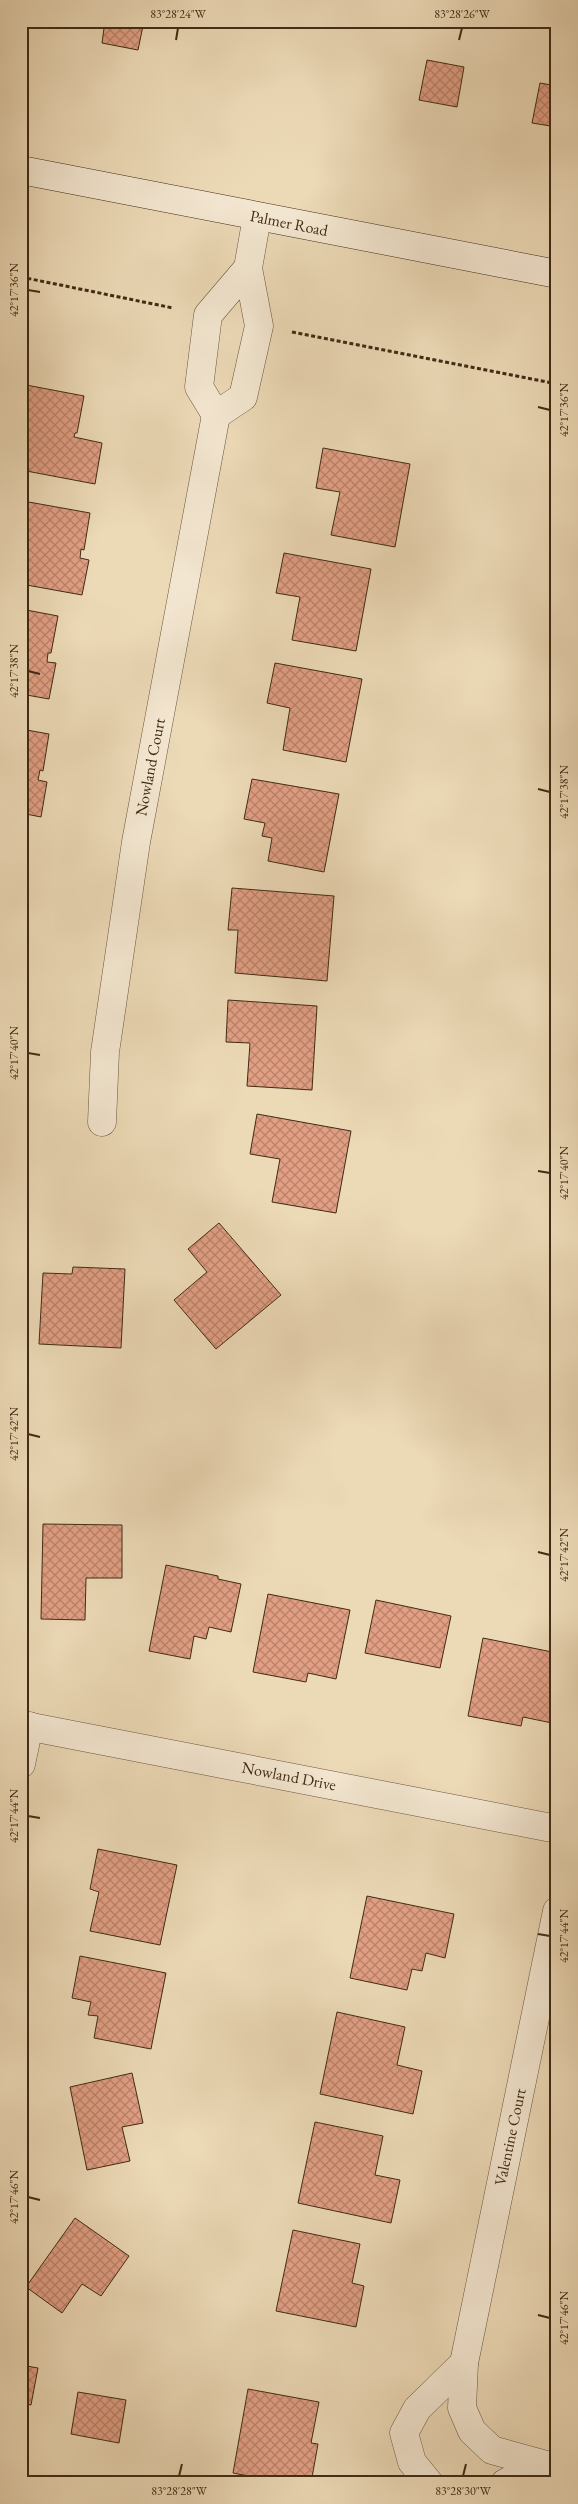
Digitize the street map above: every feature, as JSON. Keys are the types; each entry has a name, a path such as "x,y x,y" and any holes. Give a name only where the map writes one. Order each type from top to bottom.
{"street":[{"name":"Palmer Road","path":"21,170 557,274"},
{"path":"248,268 208,315 199,387 216,415 243,397 259,326 248,268 257,217"},
{"name":"Nowland Court","path":"102,1122 105,1052 136,842 216,415"},
{"path":"21,1764 25,1726"},
{"name":"Nowland Drive","path":"25,1726 557,1829"},
{"name":"Valentine Court","path":"548,2467 492,2450 472,2431 462,2408 464,2363 557,1911"},
{"path":"429,2483 412,2462 404,2433 417,2409 464,2363"},
{"name":"Valentine Court","path":"505,2483 548,2467"}],"path":[{"path":"21,277 180,310"},
{"path":"285,331 557,384"}],"building":[{"path":"105,21 144,21 138,50 102,43"},
{"path":"427,60 464,67 457,107 419,100"},
{"path":"540,83 557,86 557,127 532,123"},
{"path":"21,384 84,396 77,433 75,433 74,437 102,443 95,484 21,470"},
{"path":"323,448 410,464 395,547 331,535 340,492 316,488"},
{"path":"23,501 90,513 84,550 81,549 80,558 89,560 82,595 21,584"},
{"path":"284,553 371,569 356,651 292,640 300,597 276,593"},
{"path":"21,609 58,616 51,653 48,653 47,662 56,663 49,699 21,694"},
{"path":"275,663 362,679 346,762 283,750 290,708 267,703"},
{"path":"21,729 49,734 43,771 40,770 38,780 47,782 41,817 21,813"},
{"path":"252,779 339,794 324,872 268,861 272,838 262,836 265,823 244,819"},
{"path":"232,888 334,896 327,981 235,973 238,930 228,930"},
{"path":"21,891 26,891 24,928 21,928"},
{"path":"228,1000 317,1006 312,1090 247,1086 250,1043 226,1042"},
{"path":"257,1114 351,1131 336,1213 272,1202 280,1159 250,1154"},
{"path":"219,1223 281,1295 216,1349 174,1300 207,1272 188,1249"},
{"path":"73,1267 125,1269 121,1348 39,1344 43,1273 72,1274"},
{"path":"43,1524 122,1525 122,1578 86,1578 85,1620 41,1619"},
{"path":"166,1565 218,1576 218,1579 241,1584 231,1632 209,1627 206,1639 194,1636 190,1659 149,1651"},
{"path":"268,1594 350,1610 336,1679 308,1673 306,1682 253,1672"},
{"path":"376,1600 451,1616 440,1668 365,1653"},
{"path":"483,1638 557,1653 557,1697 552,1723 523,1717 521,1726 468,1716"},
{"path":"98,1849 177,1865 160,1945 90,1931 99,1892 90,1889"},
{"path":"367,1896 454,1914 445,1958 426,1953 422,1971 412,1969 407,1990 350,1978"},
{"path":"80,1956 166,1973 151,2049 94,2038 98,2016 88,2015 91,2002 72,1998"},
{"path":"337,2012 405,2027 397,2065 422,2071 413,2114 320,2094"},
{"path":"132,2073 143,2123 122,2127 130,2161 87,2170 70,2087"},
{"path":"315,2122 383,2136 375,2175 400,2180 391,2223 298,2203"},
{"path":"75,2218 129,2256 101,2296 82,2284 62,2313 26,2287"},
{"path":"293,2230 360,2244 352,2283 364,2286 356,2327 276,2311"},
{"path":"21,2365 38,2368 31,2405 21,2403"},
{"path":"248,2389 319,2402 311,2443 318,2444 311,2483 284,2483 233,2473"},
{"path":"78,2392 126,2400 119,2443 71,2434"}]}
